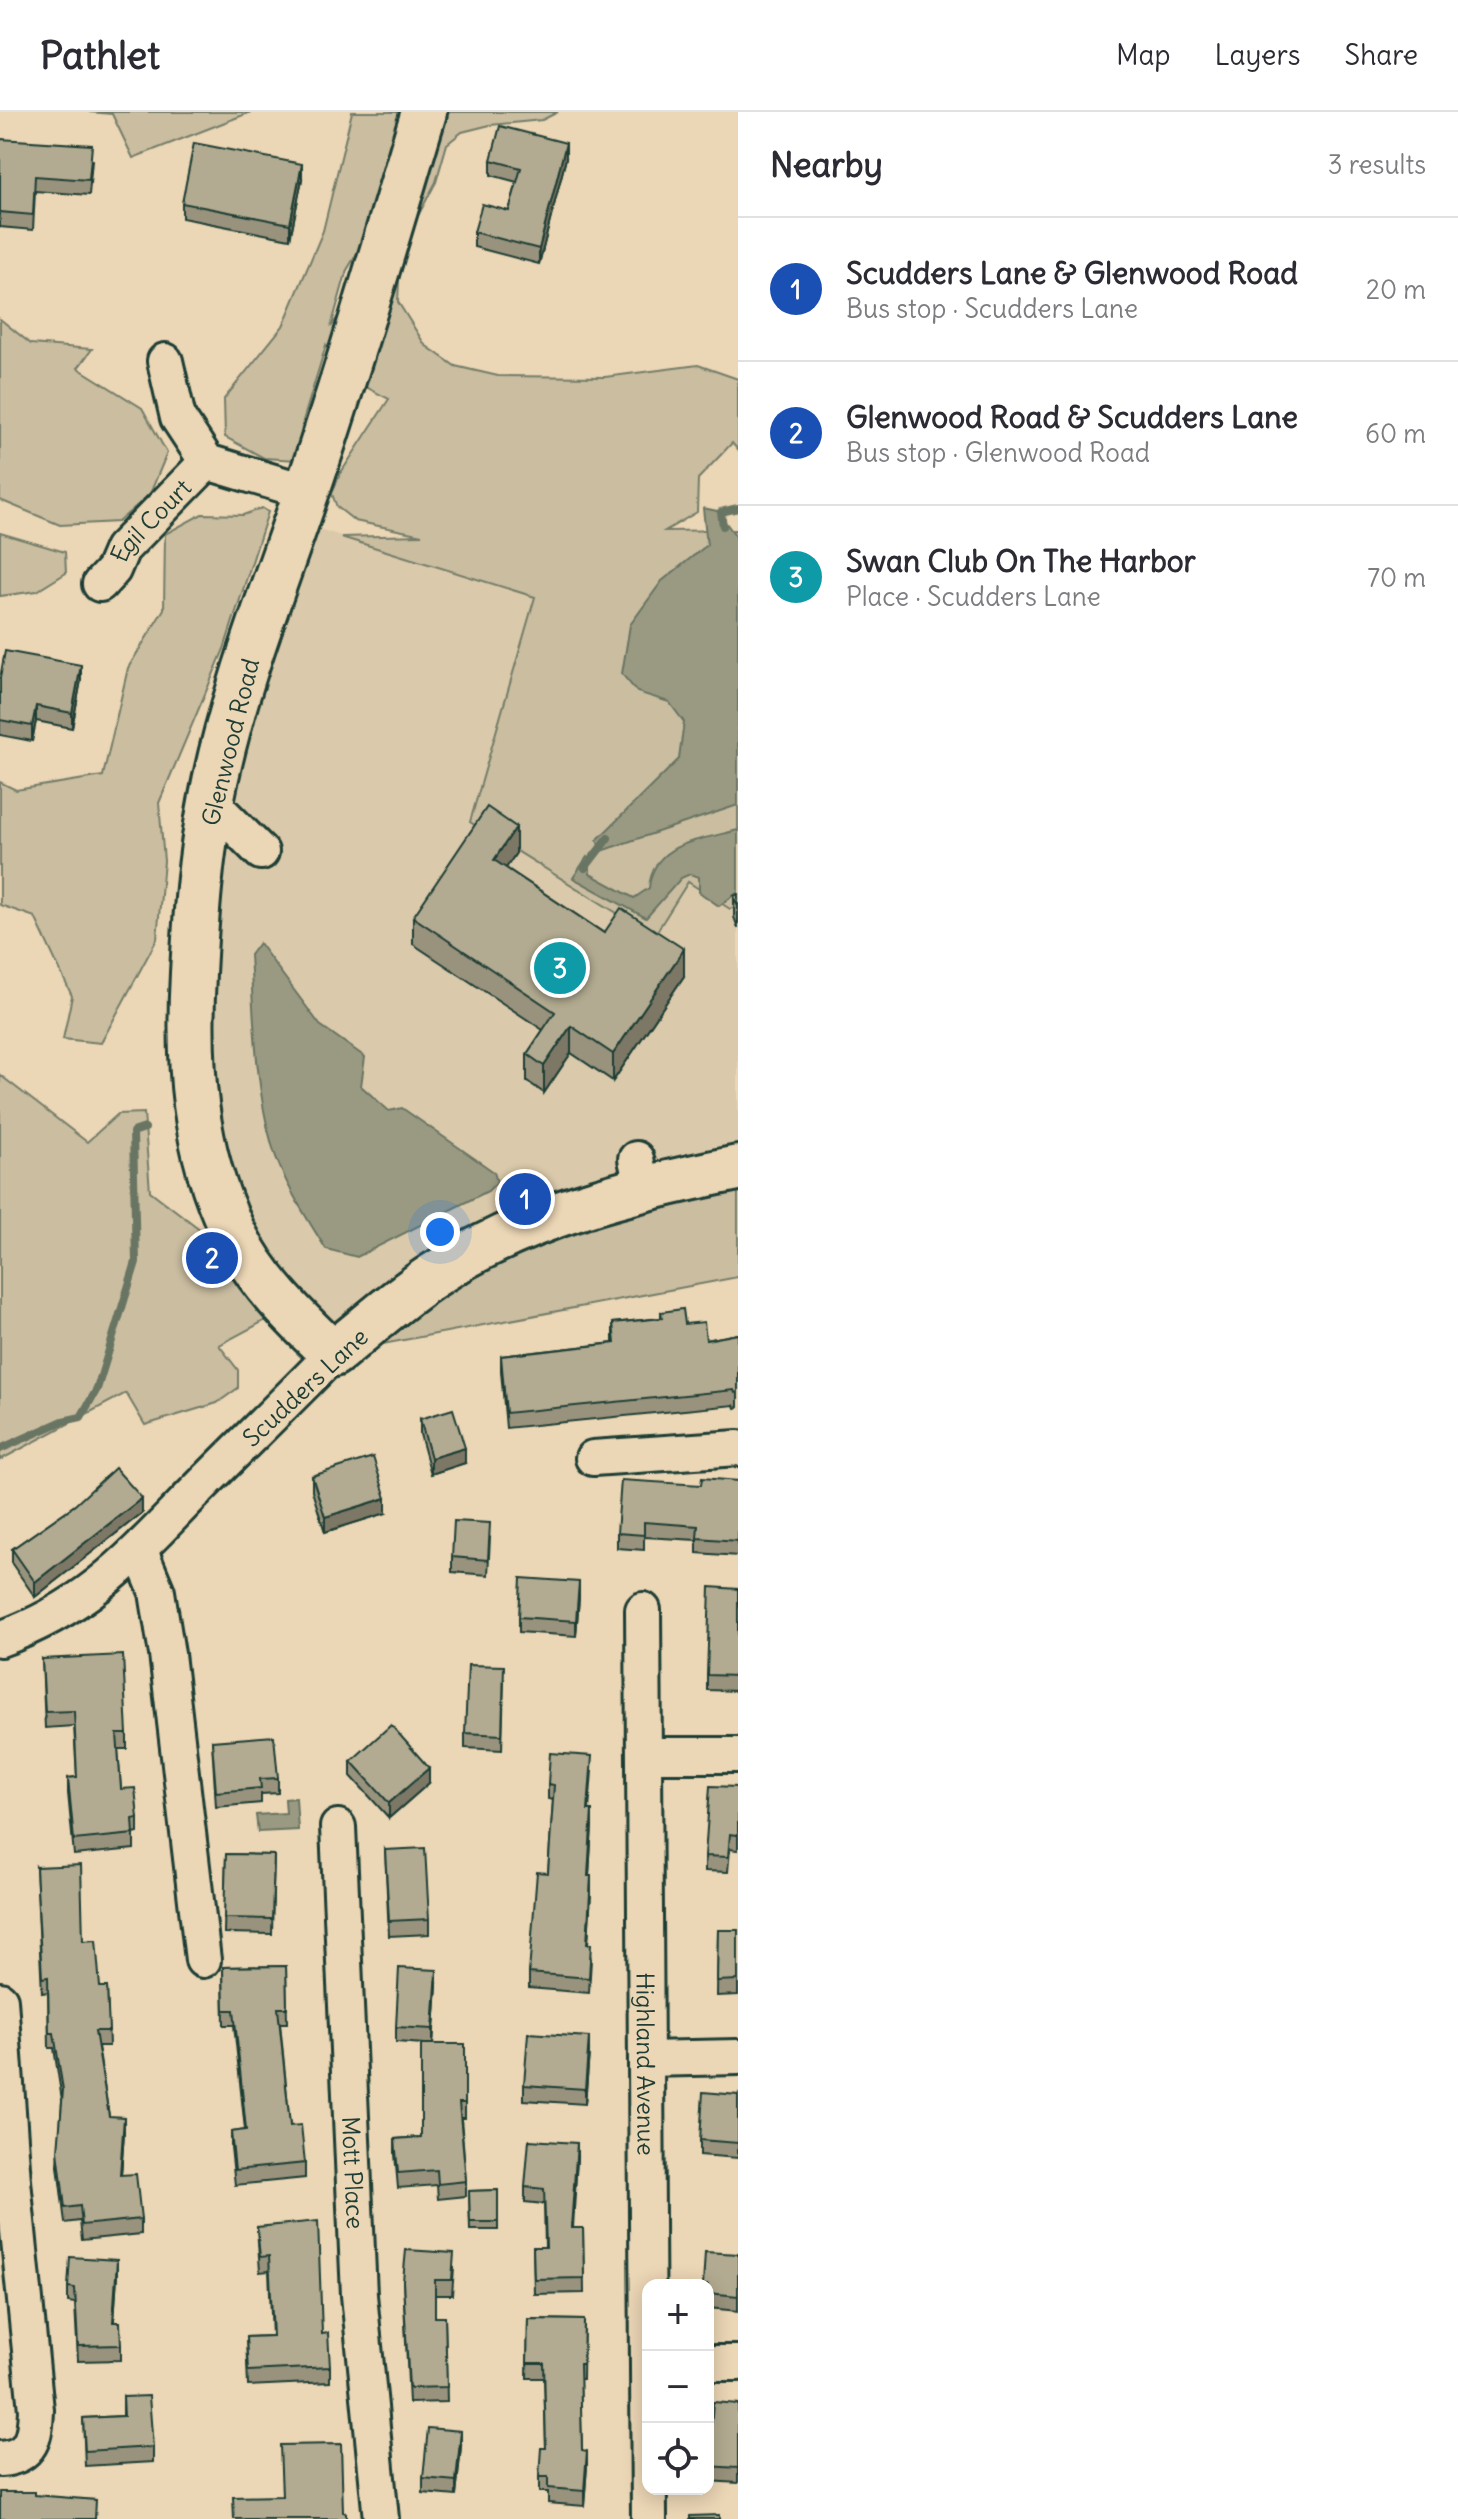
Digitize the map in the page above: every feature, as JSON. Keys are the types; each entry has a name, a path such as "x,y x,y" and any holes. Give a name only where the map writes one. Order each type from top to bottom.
{"main road":[{"name":"Glenwood Road","path":"333,1354 285,1310 257,1273 232,1231 203,1149 194,1108 189,1044 197,904 211,802 249,661 355,347 424,112"},
{"name":"Scudders Lane","path":"333,1354 433,1275 508,1233 640,1175 738,1168"}],"street":[{"name":"Egil Court","path":"165,361 178,418 207,462 307,492"},
{"name":"Egil Court","path":"100,584 113,570 122,549 207,462"},
{"path":"211,802 261,852"},
{"name":"Scudders Lane","path":"0,1639 40,1623 110,1578 333,1354"},
{"path":"593,1458 738,1448"},
{"path":"140,1551 157,1592 167,1654 203,1960"},
{"name":"Highland Avenue","path":"643,1610 647,2351"},
{"path":"644,1755 738,1755"},
{"name":"Mott Place","path":"338,1827 359,2295 381,2519"},
{"path":"0,2000 13,2181 36,2410 34,2440 22,2455 6,2459"},
{"path":"646,2059 738,2057"},
{"path":"714,2363 738,2363"},
{"name":"Highland Avenue","path":"648,2423 649,2519"}],"shaded area":[{"path":"89,112 251,112 133,158 112,114"},
{"path":"352,112 558,112 542,120 490,125 462,132 447,144 436,182 405,240 399,280 398,302 425,345 455,366 498,376 605,377 698,365 738,379 738,450 732,443 698,479 697,512 665,531 738,530 738,906 730,909 688,882 654,936 470,822 535,597 341,537 422,535 355,521 337,507 332,494 340,474 389,399 344,371 326,345 303,421 297,460 264,458 225,437 224,399 283,326 323,231","holes":["367,237 351,297 331,327 347,270"]},
{"path":"0,319 31,344 92,349 78,368 142,408 167,453 150,494 118,522 60,525 0,500"},
{"path":"262,508 268,512 224,649 159,803 164,861 157,939 101,1043 63,1039 72,996 35,917 0,905 0,782 16,790 103,776 128,668 164,609 165,534 202,514 243,515"},
{"path":"703,508 717,511 738,539 738,805 601,851 597,840 679,759 684,722 669,702 637,692 622,674 630,625 662,581 707,545"},
{"path":"296,522 536,597 655,936 688,882 738,906 738,1168 333,1354 203,1149 197,904"},
{"path":"0,533 65,552 66,573 37,591 0,596"},
{"path":"738,830 738,892 719,906 699,892 699,877 690,874 681,878 646,918 573,878 587,857 590,859 590,874 634,898 649,888 652,872 669,852 694,841"},
{"path":"259,943 320,1025 365,1057 361,1086 389,1111 402,1108 494,1172 497,1182 488,1191 357,1257 326,1249 282,1172 266,1122 256,1051 250,955"},
{"path":"0,1075 87,1142 118,1114 144,1113 150,1191 257,1273 285,1310 219,1345 238,1370 238,1388 217,1403 145,1425 126,1393 0,1460"},
{"path":"738,1168 738,1277 362,1348 433,1275"},
{"path":"296,1798 298,1830 258,1832 256,1815 286,1813 285,1799"}],"building":[{"path":"500,126 566,143 539,249 474,232 482,204 509,211 521,168 491,160"},
{"path":"0,139 92,145 89,180 35,176 33,215 0,212"},
{"path":"194,143 302,164 290,224 182,203"},
{"path":"5,651 81,665 72,713 36,706 32,726 0,720 0,678"},
{"path":"487,807 516,827 494,860 604,933 621,908 684,949 613,1054 571,1026 544,1066 527,1054 555,1012 413,917"},
{"path":"683,1309 685,1324 704,1322 706,1340 738,1334 738,1392 506,1413 501,1356 615,1343 613,1323 662,1318 661,1312"},
{"path":"453,1409 465,1448 431,1458 420,1419"},
{"path":"373,1457 386,1498 325,1517 312,1476"},
{"path":"115,1468 142,1498 35,1582 12,1549 75,1505"},
{"path":"702,1478 738,1481 738,1541 697,1538 698,1526 644,1522 644,1535 617,1533 621,1480 701,1485"},
{"path":"454,1521 490,1523 488,1560 452,1557"},
{"path":"521,1578 579,1582 576,1621 519,1617"},
{"path":"710,1587 738,1589 738,1676 707,1675"},
{"path":"123,1655 127,1734 117,1734 121,1789 135,1788 138,1818 133,1819 134,1834 74,1840 68,1778 77,1777 74,1711 45,1712 42,1659"},
{"path":"468,1665 504,1666 502,1735 465,1733"},
{"path":"391,1725 429,1768 389,1803 351,1761"},
{"path":"274,1736 278,1778 260,1779 261,1788 216,1792 212,1741"},
{"path":"550,1753 592,1756 588,1810 592,1810 588,1876 591,1876 587,1944 591,1944 589,1978 529,1973 537,1872 548,1873 554,1785 548,1784"},
{"path":"710,1786 738,1787 738,1835 730,1834 728,1857 705,1856"},
{"path":"425,1848 429,1919 389,1921 385,1850"},
{"path":"226,1854 274,1855 272,1919 224,1918"},
{"path":"81,1865 83,1941 96,1940 100,1987 107,1987 109,2031 95,2031 109,2116 124,2117 120,2175 136,2174 141,2219 82,2225 80,2206 65,2208 58,2151 63,2090 54,2033 49,2033 48,1977 42,1978 36,1867"},
{"path":"718,1930 738,1930 738,1980 717,1981"},
{"path":"286,1966 287,2008 278,2008 290,2126 301,2125 305,2163 235,2170 231,2132 246,2130 234,2010 224,2010 223,1967"},
{"path":"399,1968 437,1970 433,2029 396,2027"},
{"path":"528,2033 589,2037 585,2089 524,2085"},
{"path":"421,2044 465,2044 465,2103 459,2103 466,2181 438,2184 437,2170 398,2173 395,2139 421,2137"},
{"path":"703,2092 738,2095 738,2143 700,2140"},
{"path":"529,2140 577,2143 571,2228 583,2228 584,2278 534,2279 533,2247 546,2247 544,2189 525,2187"},
{"path":"498,2190 498,2222 470,2222 469,2191"},
{"path":"318,2221 322,2334 328,2333 330,2367 248,2371 246,2337 273,2336 269,2256 260,2257 257,2227"},
{"path":"406,2250 454,2253 452,2280 435,2280 435,2317 445,2317 447,2387 409,2388 403,2281"},
{"path":"705,2252 738,2254 738,2296 714,2294 714,2279 703,2279"},
{"path":"70,2257 117,2260 113,2322 120,2322 121,2345 78,2346 75,2288 68,2287"},
{"path":"528,2319 584,2320 583,2364 580,2364 582,2450 587,2451 584,2491 548,2488 548,2477 539,2477 541,2448 546,2448 544,2363 527,2363"},
{"path":"149,2396 153,2447 85,2451 83,2418 124,2416 123,2397"},
{"path":"714,2402 738,2404 738,2468 714,2466"},
{"path":"428,2428 461,2431 456,2481 423,2478"},
{"path":"341,2444 343,2512 346,2519 234,2519 233,2497 282,2496 280,2445"},
{"path":"0,2492 35,2492 35,2495 96,2500 95,2519 0,2519"},
{"path":"719,2515 719,2519 690,2519 690,2516"}],"waterway":[{"path":"723,526 721,512 738,508"},
{"path":"585,868 608,838"},
{"path":"0,1449 63,1421 81,1417 97,1389 136,1262 133,1132 145,1128"}],"place":[{"name":"Swan Club On The Harbor","path":"560,968"},
{"name":"Scudders Lane & Glenwood Road","path":"525,1199"},
{"name":"Glenwood Road & Scudders Lane","path":"212,1258"}]}
